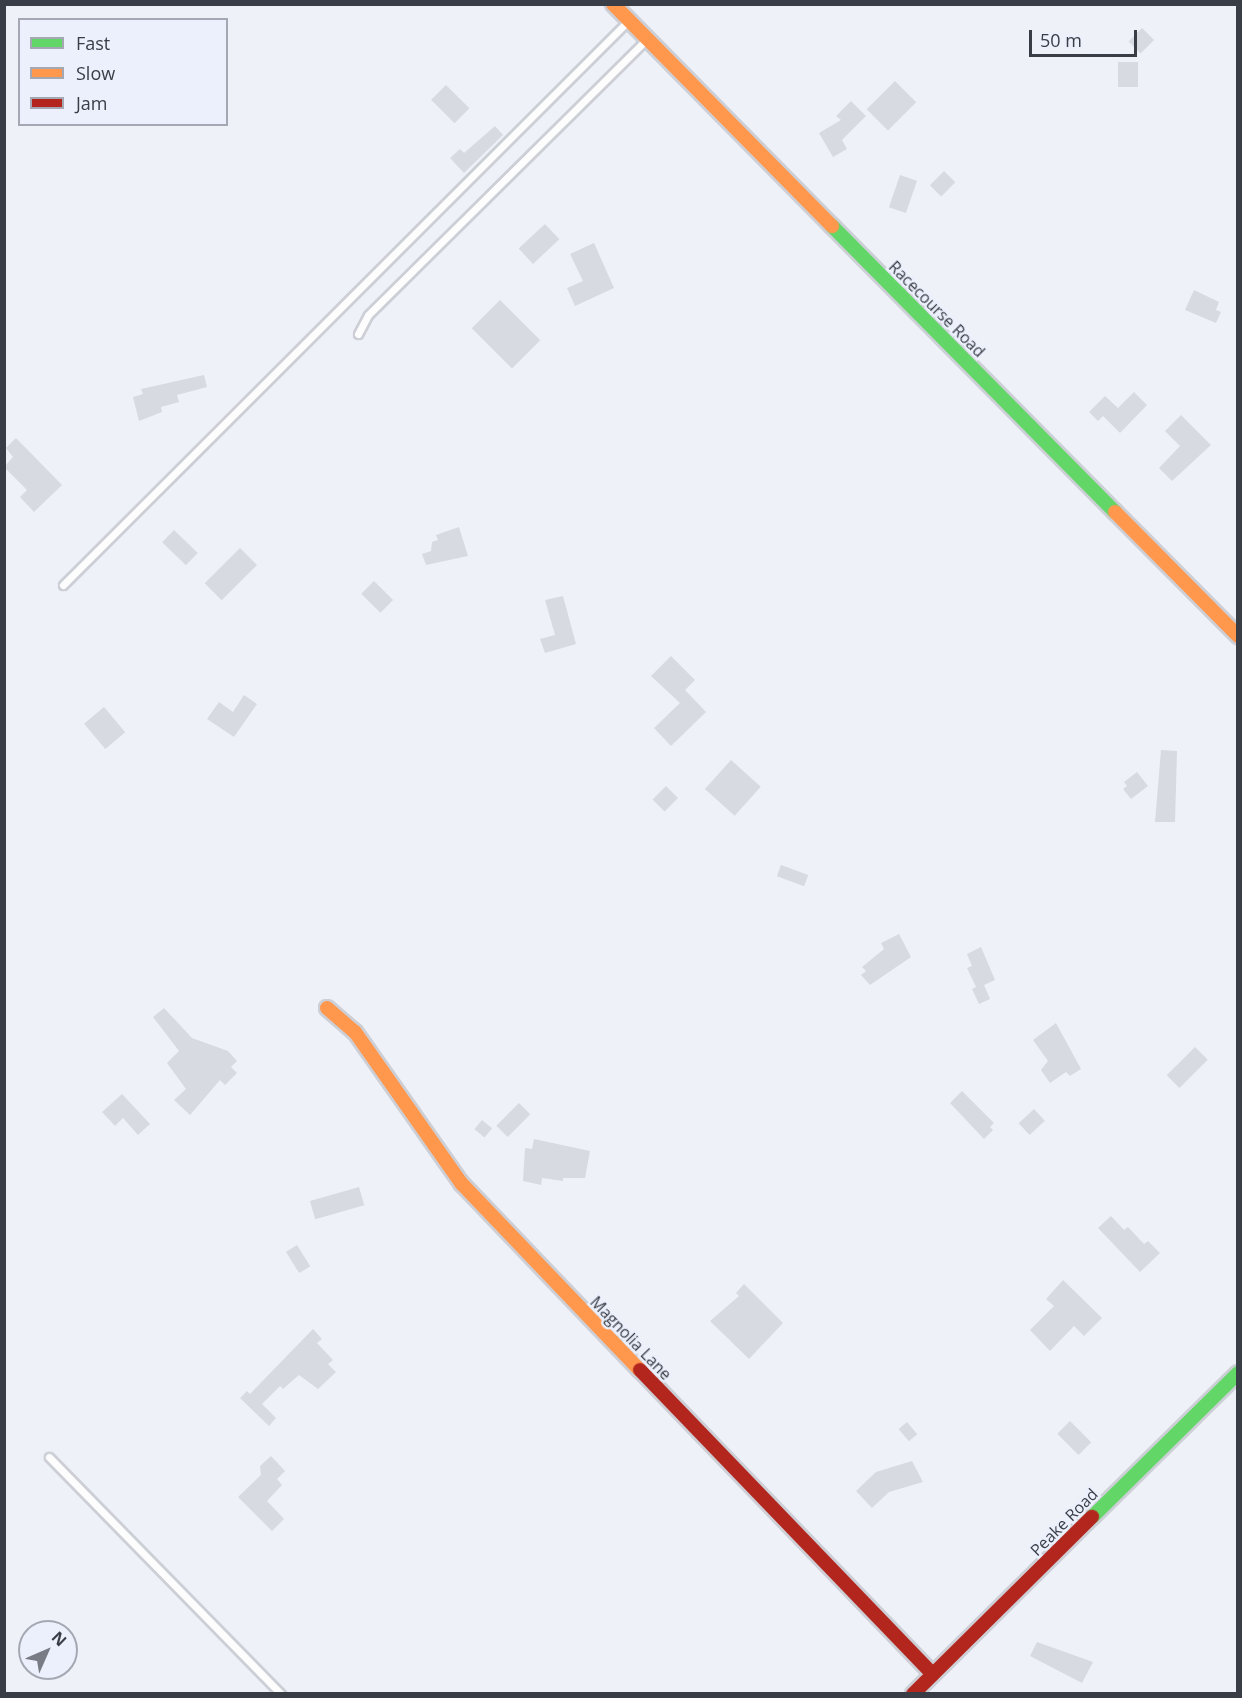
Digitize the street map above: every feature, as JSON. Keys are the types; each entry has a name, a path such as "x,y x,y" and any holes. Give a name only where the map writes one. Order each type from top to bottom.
{"street":[{"name":"Racecourse Road","path":"613,4 1238,636"},
{"name":"Magnolia Lane","path":"327,1008 355,1032 462,1184 933,1674"},
{"name":"Peake Road","path":"914,1694 1238,1373"}],"lane":[{"path":"63,585 629,20"},
{"path":"358,334 368,315 647,39"},
{"path":"50,1457 281,1694"}],"building":[{"path":"1142,28 1154,40 1141,53 1129,41"},
{"path":"1118,62 1138,62 1138,87 1118,87"},
{"path":"895,81 916,102 888,130 867,109"},
{"path":"446,85 469,108 454,123 431,100"},
{"path":"851,101 866,116 842,140 847,149 833,157 819,133 841,120 836,116"},
{"path":"495,126 503,135 464,173 450,158 460,149 464,153"},
{"path":"944,171 955,182 941,196 930,185"},
{"path":"900,175 917,181 906,213 889,207"},
{"path":"545,224 559,239 533,264 519,249"},
{"path":"594,243 614,288 575,306 567,288 583,281 570,254"},
{"path":"1194,290 1219,302 1216,310 1221,312 1216,323 1185,310"},
{"path":"500,300 540,340 512,369 472,328"},
{"path":"204,375 207,387 177,395 179,402 161,407 162,412 139,421 133,397 143,394 141,389"},
{"path":"1134,392 1147,405 1120,433 1103,416 1098,421 1089,412 1105,396 1118,408"},
{"path":"1181,415 1211,445 1172,481 1159,468 1180,446 1165,431"},
{"path":"16,438 62,485 34,512 20,497 27,490 4,467 13,457 6,448"},
{"path":"459,527 468,556 426,565 422,554 431,551 432,542 438,540 436,535"},
{"path":"174,530 198,553 186,565 162,542"},
{"path":"240,548 257,565 222,600 205,583"},
{"path":"374,581 393,600 380,613 361,594"},
{"path":"563,596 576,644 545,653 540,639 555,635 545,600"},
{"path":"671,656 695,680 685,690 706,712 671,746 654,728 680,703 651,676"},
{"path":"244,695 257,704 234,737 207,719 219,702 233,712"},
{"path":"104,707 125,732 105,749 84,724"},
{"path":"1161,750 1177,751 1175,822 1155,822"},
{"path":"731,760 761,787 735,816 705,789"},
{"path":"1137,772 1148,786 1131,799 1123,789 1127,786 1124,782"},
{"path":"666,786 678,798 665,811 653,799"},
{"path":"781,865 808,875 804,886 777,876"},
{"path":"899,934 911,957 870,985 861,975 866,971 862,967 884,949 881,943"},
{"path":"981,947 995,980 984,985 990,999 979,1004 972,989 976,987 967,968 972,966 967,954"},
{"path":"164,1008 192,1038 228,1051 237,1061 231,1067 237,1073 225,1085 220,1080 190,1115 174,1100 186,1089 167,1063 179,1051 153,1017"},
{"path":"1056,1023 1081,1069 1070,1076 1066,1072 1050,1083 1041,1070 1048,1061 1033,1040"},
{"path":"1195,1047 1208,1060 1179,1088 1167,1075"},
{"path":"962,1091 994,1123 990,1127 993,1130 984,1139 950,1103"},
{"path":"122,1094 150,1124 138,1135 123,1118 115,1126 102,1112"},
{"path":"519,1103 530,1114 508,1137 496,1126"},
{"path":"1034,1109 1045,1121 1030,1135 1019,1123"},
{"path":"482,1120 492,1128 485,1138 474,1129"},
{"path":"534,1139 590,1151 585,1178 563,1178 563,1181 542,1178 541,1185 523,1181 525,1148 532,1149"},
{"path":"359,1187 364,1205 315,1219 310,1201"},
{"path":"1111,1216 1124,1230 1128,1227 1144,1244 1148,1241 1160,1253 1140,1272 1098,1228"},
{"path":"297,1245 310,1266 299,1273 286,1252"},
{"path":"1063,1280 1102,1318 1084,1336 1074,1326 1050,1351 1030,1330 1054,1306 1046,1299"},
{"path":"744,1284 783,1323 749,1359 710,1321 739,1296 736,1293"},
{"path":"313,1329 322,1339 317,1343 333,1360 328,1364 336,1372 318,1389 299,1375 283,1389 280,1386 262,1404 276,1418 269,1426 240,1398 247,1391 250,1394"},
{"path":"1070,1421 1091,1442 1078,1455 1057,1434"},
{"path":"907,1422 917,1434 909,1441 899,1429"},
{"path":"271,1456 285,1471 277,1479 282,1485 267,1501 284,1519 272,1531 238,1497 261,1475 260,1466"},
{"path":"912,1461 923,1482 889,1492 872,1508 856,1491 876,1472"},
{"path":"1037,1642 1093,1662 1082,1683 1030,1656"}],"traffic: fast":[{"path":"832,226 1115,512"},
{"path":"1092,1517 1238,1373"}],"traffic: slow":[{"path":"613,4 832,226"},
{"path":"1115,512 1238,636"},
{"path":"327,1008 355,1032 462,1184 640,1370"}],"traffic: jam":[{"path":"640,1370 933,1674"},
{"path":"913,1694 1092,1517"}]}
